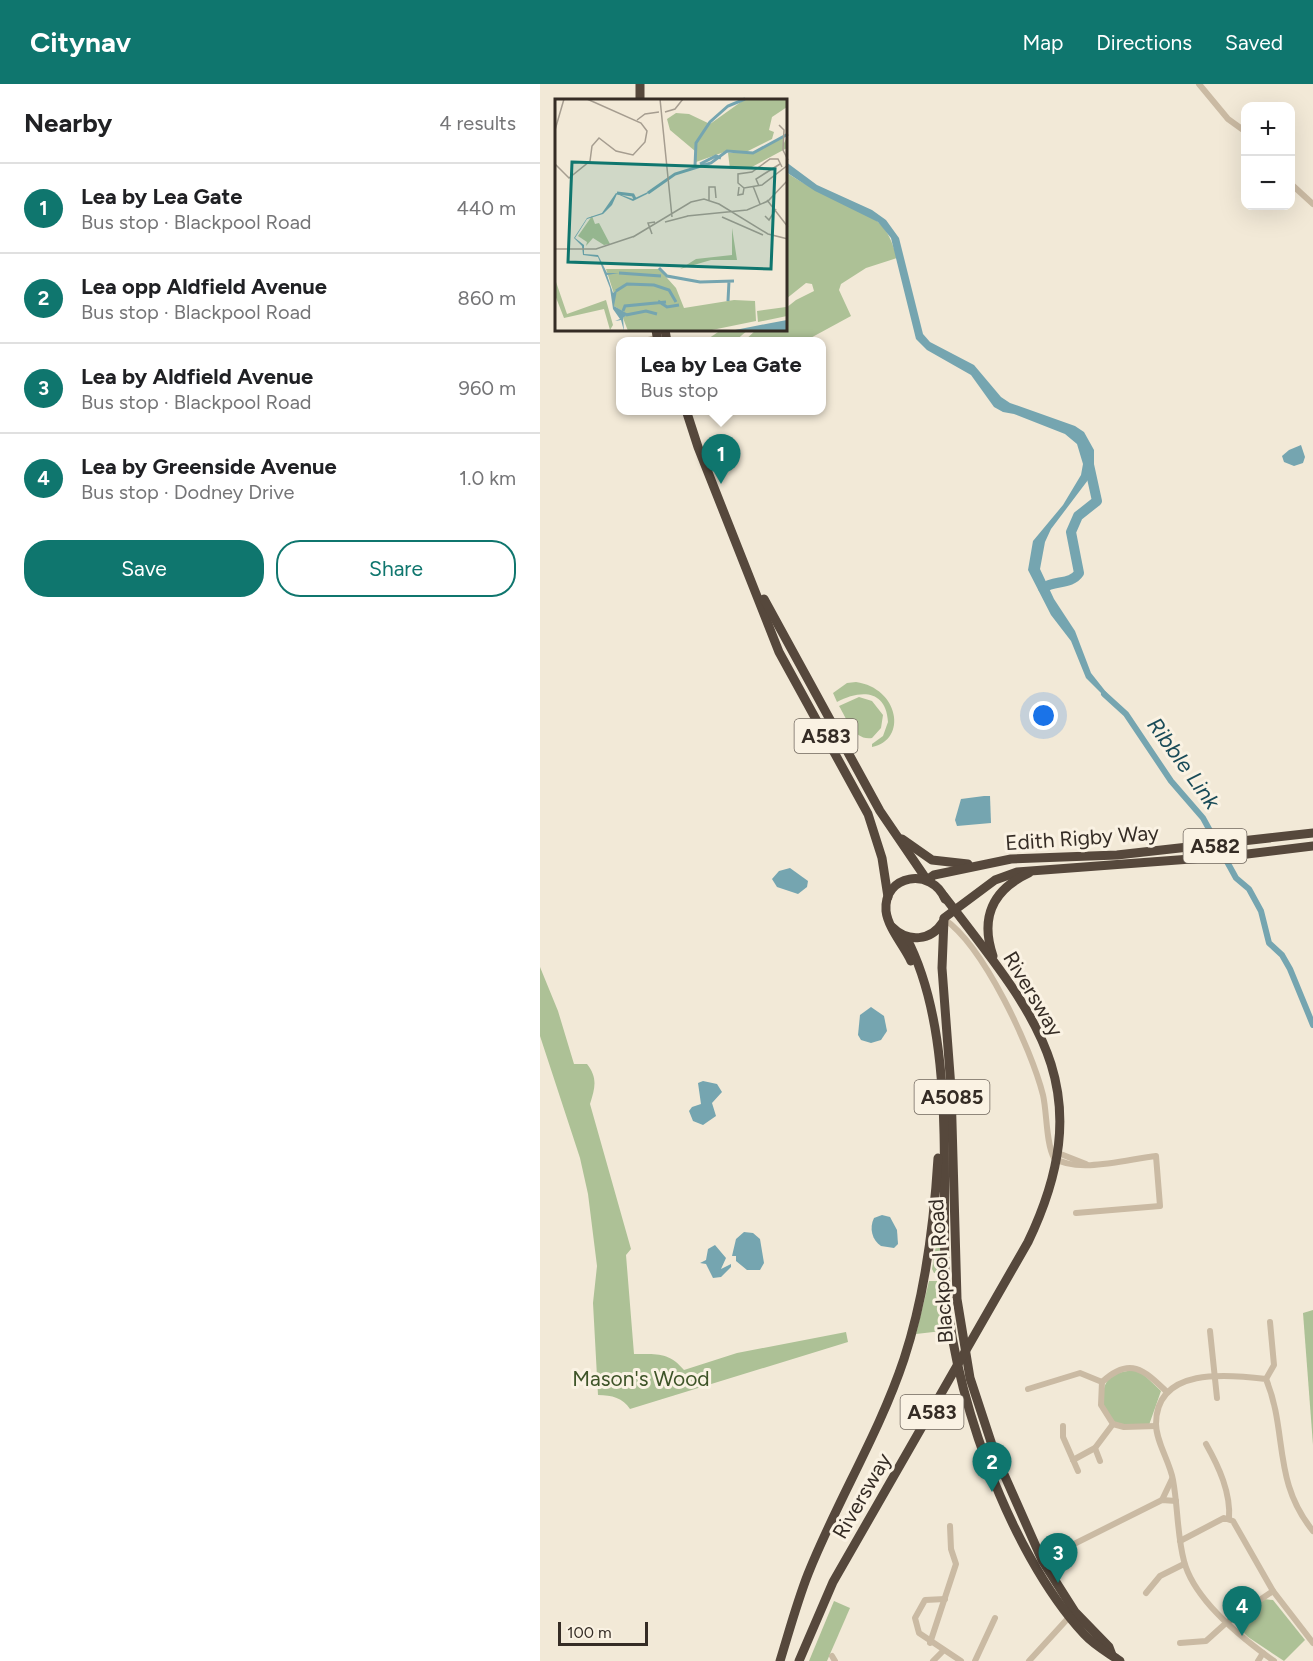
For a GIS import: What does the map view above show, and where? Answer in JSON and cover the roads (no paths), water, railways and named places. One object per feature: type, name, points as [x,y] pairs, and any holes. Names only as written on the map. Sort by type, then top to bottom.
[{"type":"highway","name":"A583","points":[[683,415],[698,447],[786,667],[868,814],[882,858],[888,897]]},
{"type":"highway","name":"A583","points":[[687,415],[698,447]]},
{"type":"highway","name":"A583","points":[[752,579],[893,832],[927,880]]},
{"type":"highway","points":[[893,832],[932,860],[954,864],[985,864]]},
{"type":"highway","name":"Edith Rigby Way","points":[[944,919],[1004,875],[1039,868],[1313,833]]},
{"type":"highway","name":"Edith Rigby Way","points":[[927,880],[934,875],[985,864],[1055,856],[1119,859],[1231,856],[1313,846]]},
{"type":"highway","points":[[999,970],[988,940],[989,910],[999,893],[1007,886],[1039,868]]},
{"type":"highway","points":[[915,878],[927,880],[937,886],[944,896],[946,908],[944,919],[938,929],[928,936],[906,937],[892,927],[886,912],[888,897],[894,887],[904,880],[915,878]]},
{"type":"highway","name":"Riversway","points":[[799,1661],[833,1582],[1028,1242],[1049,1189],[1057,1157],[1060,1113],[1050,1059],[1035,1024],[999,970],[944,896]]},
{"type":"highway","name":"Blackpool Road","points":[[944,919],[942,978],[951,1088],[959,1324],[970,1378],[995,1454],[1038,1562]]},
{"type":"highway","name":"A583","points":[[892,927],[915,968],[930,1005]]},
{"type":"highway","name":"Blackpool Road","points":[[906,937],[920,966],[930,1005],[938,1053],[943,1142],[945,1274],[952,1338],[964,1389],[1005,1502],[1038,1562],[1072,1614],[1109,1647],[1116,1658]]},
{"type":"highway","name":"Riversway","points":[[780,1661],[808,1574],[879,1422],[904,1359],[925,1267],[935,1206],[938,1155],[943,1142]]},
{"type":"street","points":[[1199,84],[1228,119],[1241,129]]},
{"type":"street","points":[[1295,188],[1313,204]]},
{"type":"street","name":"Riversway","points":[[944,919],[957,930],[991,978],[1027,1048],[1042,1091],[1052,1153],[1057,1157]]},
{"type":"street","points":[[943,937],[957,930]]},
{"type":"street","points":[[1057,1157],[1075,1166],[1156,1156],[1160,1206],[1076,1214]]},
{"type":"street","points":[[1266,1378],[1274,1365],[1270,1322]]},
{"type":"street","points":[[1210,1331],[1217,1398]]},
{"type":"street","points":[[1156,1426],[1124,1427],[1113,1424],[1104,1414],[1099,1399],[1102,1382],[1116,1371],[1131,1368],[1148,1373],[1167,1392]]},
{"type":"street","points":[[1028,1389],[1080,1373],[1102,1382]]},
{"type":"street","points":[[1266,1378],[1214,1375],[1193,1378],[1167,1392],[1159,1409],[1156,1426],[1173,1479],[1184,1564],[1204,1598],[1235,1634],[1274,1661]]},
{"type":"street","points":[[1266,1378],[1274,1399],[1280,1455],[1287,1488],[1313,1531]]},
{"type":"street","points":[[1074,1460],[1095,1448],[1113,1424]]},
{"type":"street","points":[[1064,1425],[1064,1437],[1078,1471]]},
{"type":"street","points":[[1206,1444],[1218,1466],[1230,1505],[1229,1519]]},
{"type":"street","points":[[1095,1448],[1100,1461]]},
{"type":"street","points":[[1162,1500],[1173,1479]]},
{"type":"street","points":[[1038,1562],[1162,1500],[1176,1501]]},
{"type":"street","points":[[1180,1541],[1224,1518],[1233,1521],[1273,1591],[1313,1643]]},
{"type":"street","points":[[930,1643],[956,1564],[951,1549],[950,1526]]},
{"type":"street","points":[[1146,1593],[1161,1576],[1184,1564]]},
{"type":"street","points":[[1180,1643],[1206,1641],[1226,1623],[1273,1591]]},
{"type":"street","points":[[945,1599],[925,1600],[915,1618],[919,1633],[930,1643],[961,1661]]},
{"type":"street","points":[[1029,1661],[1072,1614]]},
{"type":"street","points":[[975,1661],[995,1618]]},
{"type":"street","points":[[933,1661],[943,1651]]},
{"type":"street","points":[[1258,1661],[1263,1653]]},
{"type":"water","points":[[788,163],[817,185],[872,210],[886,220],[899,238],[923,334],[930,342],[974,365],[1001,397],[1010,403],[1075,426],[1084,432],[1094,450],[1094,464],[1088,480],[1051,529],[1045,542],[1040,569],[1054,599],[1075,631],[1091,673],[1110,697],[1108,700],[1086,678],[1071,641],[1051,615],[1028,570],[1033,541],[1063,505],[1081,475],[1083,464],[1077,444],[1065,434],[994,407],[971,375],[927,350],[916,339],[891,238],[878,222],[815,191],[788,173]]},
{"type":"water","points":[[1301,445],[1305,457],[1303,463],[1294,466],[1284,462],[1282,456]]},
{"type":"water","points":[[990,796],[991,823],[957,826],[955,820],[961,799]]},
{"type":"water","points":[[790,868],[808,881],[807,887],[798,894],[777,887],[772,879],[779,871]]},
{"type":"water","points":[[871,1007],[884,1016],[887,1031],[881,1040],[871,1043],[861,1040],[858,1035],[860,1015]]},
{"type":"water","points":[[703,1081],[717,1084],[722,1092],[712,1103],[716,1116],[703,1125],[693,1121],[689,1111],[692,1107],[701,1104],[698,1083]]},
{"type":"water","points":[[882,1215],[890,1217],[897,1230],[898,1244],[894,1248],[881,1246],[874,1237],[872,1222],[874,1218]]},
{"type":"water","points":[[744,1232],[753,1233],[760,1239],[764,1263],[760,1270],[747,1270],[736,1261],[736,1256],[732,1256],[736,1239]]},
{"type":"water","points":[[715,1245],[726,1258],[721,1269],[731,1264],[731,1267],[721,1277],[713,1278],[706,1264],[700,1263],[706,1260],[708,1249]]},
{"type":"waterway","points":[[1043,588],[1072,579],[1079,573],[1071,532],[1078,516],[1097,501],[1088,460]]},
{"type":"waterway","name":"Ribble Link","points":[[1104,694],[1126,714],[1171,781],[1203,818],[1236,878],[1249,889],[1261,911],[1269,943],[1282,955],[1290,969],[1313,1025]]},
{"type":"place","name":"Lea by Lea Gate","points":[[721,484]]},
{"type":"place","name":"Lea opp Aldfield Avenue","points":[[992,1492]]},
{"type":"place","name":"Lea by Aldfield Avenue","points":[[1058,1583]]},
{"type":"place","name":"Lea by Greenside Avenue","points":[[1242,1636]]},
{"type":"park label","name":"Mason's Wood","points":[[641,1379]]}]
